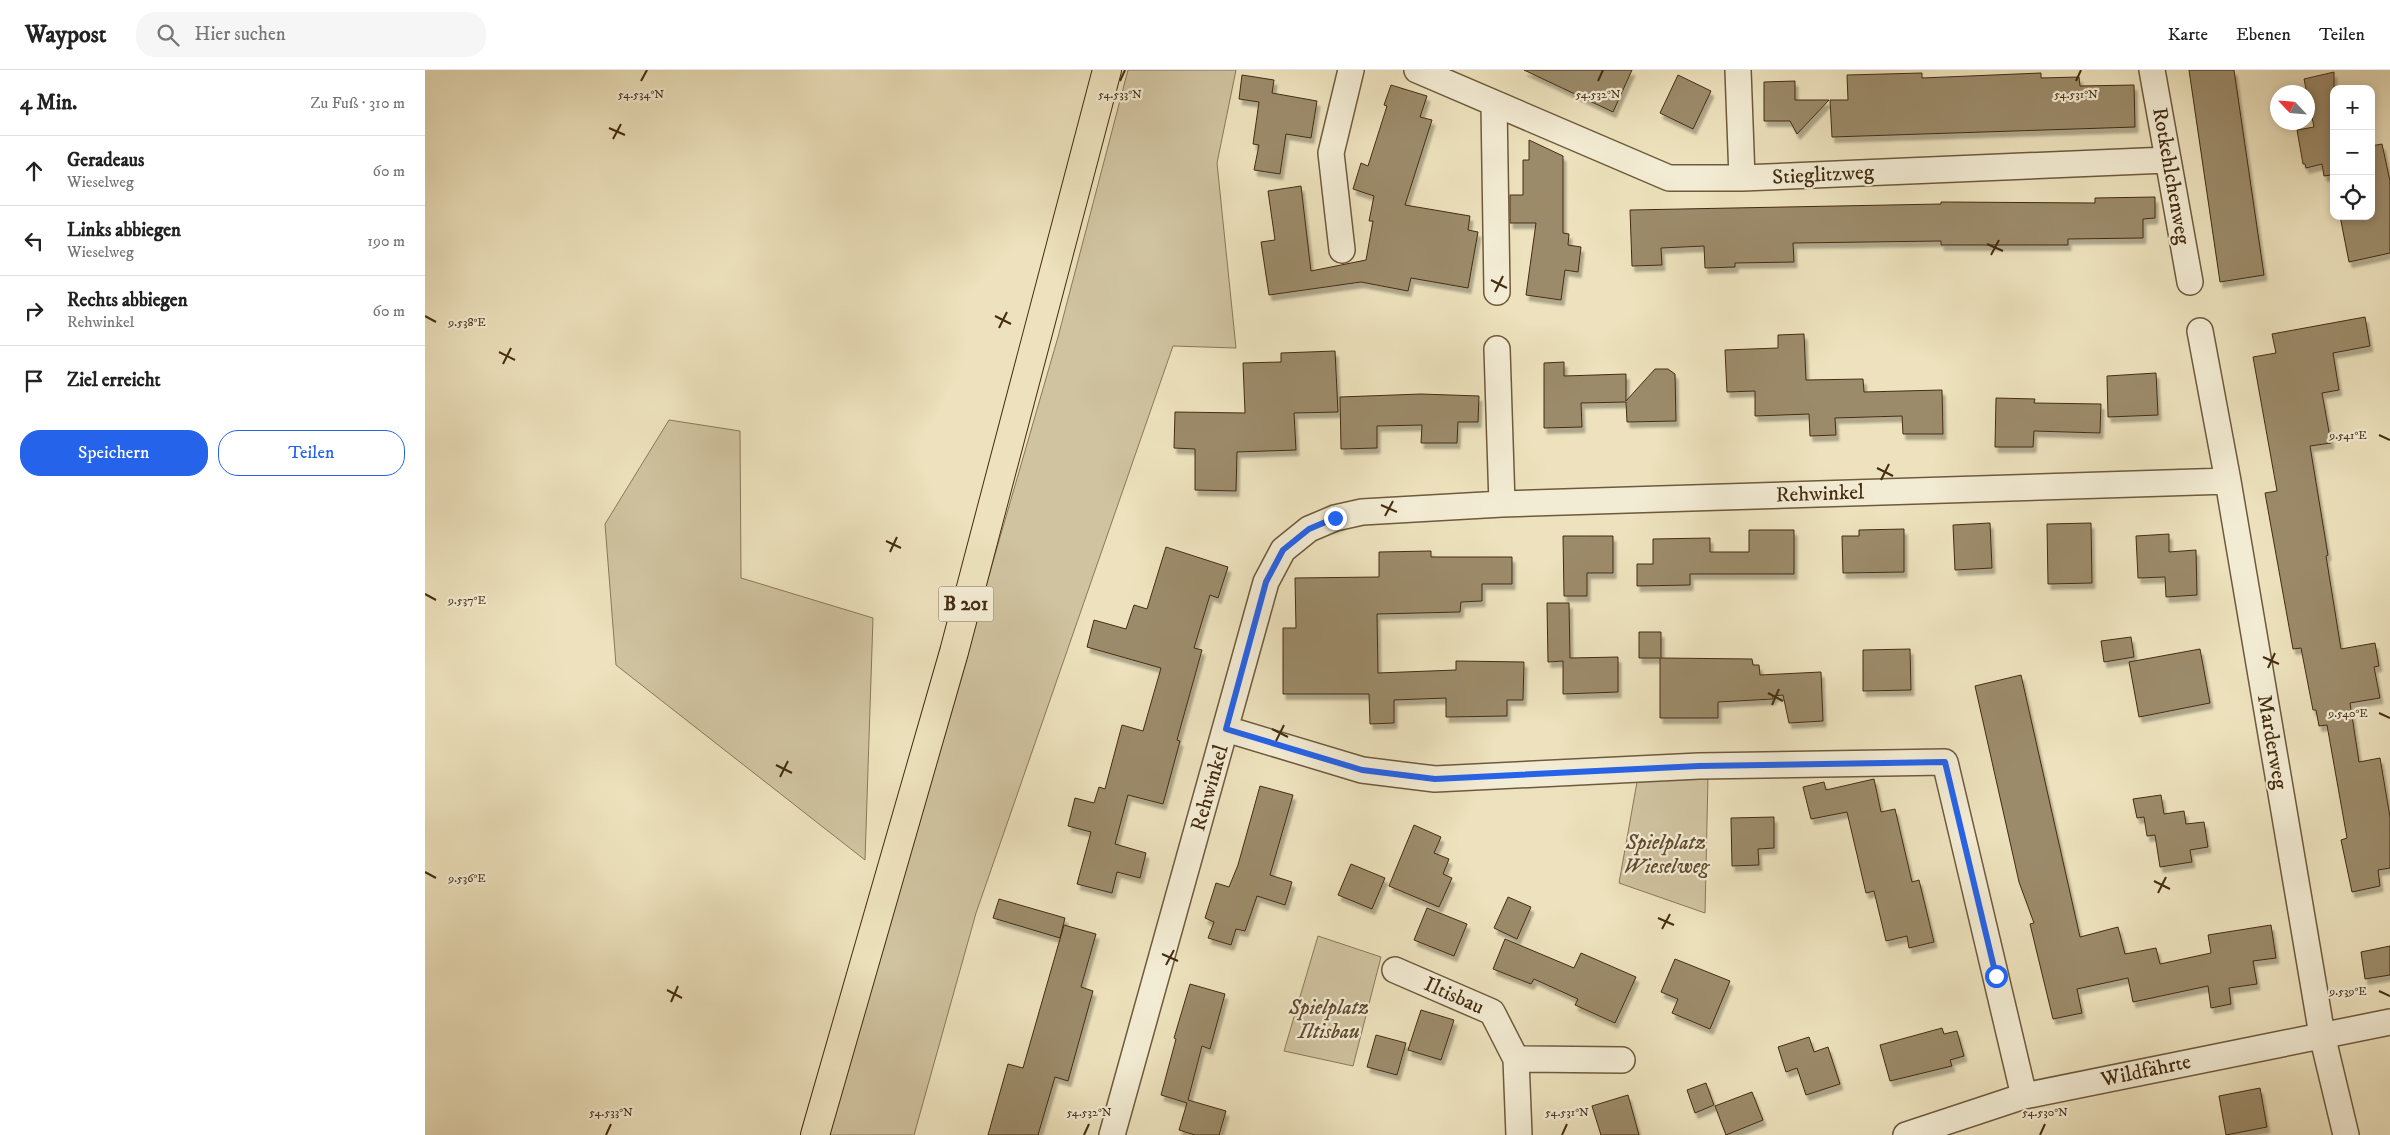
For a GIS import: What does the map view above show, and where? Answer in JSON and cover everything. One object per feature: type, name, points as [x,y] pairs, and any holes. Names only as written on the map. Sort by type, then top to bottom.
[{"type":"main road","name":"B 201","points":[[815,1135],[954,652],[1107,70]]},
{"type":"street","points":[[1342,250],[1331,153],[1351,70]]},
{"type":"street","name":"Stieglitzweg","points":[[1417,70],[1669,178],[1742,178],[2167,160]]},
{"type":"street","points":[[1738,70],[1742,178]]},
{"type":"street","name":"Rotkehlchenweg","points":[[2152,70],[2190,282]]},
{"type":"street","points":[[1494,104],[1497,292]]},
{"type":"street","name":"Marderweg","points":[[2200,331],[2229,481],[2322,1035],[2346,1135]]},
{"type":"street","points":[[1497,349],[1502,504]]},
{"type":"street","name":"Rehwinkel","points":[[1112,1135],[1266,582],[1283,550],[1309,529],[1335,518],[1362,512],[1502,504],[2229,481]]},
{"type":"street","points":[[1226,729],[1362,770],[1435,779],[1699,766],[1945,762],[2024,1096]]},
{"type":"street","name":"Iltisbau","points":[[1395,970],[1492,1012],[1516,1059],[1519,1135]]},
{"type":"street","name":"Wildfährte","points":[[1906,1135],[2024,1096],[2390,1022]]},
{"type":"street","points":[[1516,1059],[1622,1060]]},
{"type":"green space","points":[[1128,70],[1236,70],[1217,163],[1236,348],[1173,346],[976,913],[914,1135],[827,1135],[1058,337]]},
{"type":"green space","points":[[669,420],[740,431],[741,578],[873,618],[865,860],[616,665],[605,524]]},
{"type":"green space","name":"Spielplatz Wieselweg","points":[[1708,777],[1705,913],[1619,883],[1637,782]]},
{"type":"green space","name":"Spielplatz Iltisbau","points":[[1318,936],[1381,957],[1353,1066],[1284,1051]]},
{"type":"building","points":[[1524,70],[1632,70],[1613,112]]},
{"type":"building","points":[[2189,70],[2234,70],[2264,275],[2220,282]]},
{"type":"building","points":[[2334,72],[2334,85],[2330,85],[2330,175],[2324,176],[2322,164],[2306,168],[2305,164],[2303,164],[2297,130],[2315,130],[2315,85],[2305,85],[2304,79]]},
{"type":"building","points":[[1922,73],[1922,78],[2041,73],[2041,78],[2079,77],[2080,86],[2134,85],[2135,127],[1832,137],[1830,100],[1848,100],[1847,75]]},
{"type":"building","points":[[1242,75],[1274,80],[1272,93],[1317,101],[1311,138],[1286,134],[1280,174],[1254,170],[1259,145],[1253,144],[1259,102],[1239,99]]},
{"type":"building","points":[[1678,75],[1711,91],[1693,129],[1660,113]]},
{"type":"building","points":[[1795,81],[1795,100],[1829,100],[1797,134],[1790,121],[1764,121],[1764,82]]},
{"type":"building","points":[[1391,85],[1427,96],[1420,117],[1432,120],[1405,205],[1470,216],[1468,230],[1478,232],[1468,288],[1411,278],[1408,291],[1361,282],[1269,295],[1261,242],[1275,240],[1268,191],[1301,186],[1311,271],[1366,260],[1373,221],[1369,221],[1374,196],[1353,189],[1361,163],[1368,166],[1387,106],[1384,105]]},
{"type":"building","points":[[1529,140],[1563,156],[1563,233],[1569,234],[1568,245],[1581,247],[1578,272],[1565,270],[1561,300],[1526,295],[1536,223],[1510,223],[1510,195],[1523,195],[1523,160],[1529,160]]},
{"type":"building","points":[[2382,144],[2390,181],[2390,253],[2349,262],[2341,220],[2375,220],[2375,145]]},
{"type":"building","points":[[2155,197],[2155,218],[2143,219],[2143,238],[2068,239],[2068,245],[1941,245],[1941,241],[1793,243],[1794,262],[1735,263],[1735,267],[1705,268],[1704,246],[1661,248],[1662,265],[1632,266],[1630,210],[1941,204],[1941,202],[2095,203],[2095,198]]},
{"type":"building","points":[[2365,317],[2370,346],[2333,353],[2339,390],[2322,393],[2331,443],[2310,446],[2341,649],[2375,643],[2379,666],[2374,667],[2380,698],[2350,703],[2359,762],[2380,758],[2390,817],[2390,868],[2378,870],[2380,886],[2352,892],[2341,840],[2347,838],[2327,725],[2319,726],[2316,710],[2313,710],[2301,648],[2293,649],[2265,493],[2277,491],[2253,357],[2276,353],[2272,334]]},
{"type":"building","points":[[1804,334],[1806,380],[1863,379],[1864,392],[1942,390],[1943,434],[1903,434],[1902,416],[1835,418],[1836,435],[1810,436],[1809,414],[1755,416],[1755,391],[1727,392],[1725,350],[1778,348],[1778,335]]},
{"type":"building","points":[[1335,351],[1338,412],[1294,413],[1296,450],[1237,452],[1236,491],[1195,490],[1195,449],[1174,448],[1175,412],[1245,413],[1243,363],[1281,362],[1281,353]]},
{"type":"building","points":[[1564,362],[1564,376],[1626,374],[1626,401],[1655,369],[1668,369],[1675,374],[1676,421],[1627,422],[1626,402],[1581,403],[1582,427],[1544,428],[1544,363]]},
{"type":"building","points":[[2156,373],[2158,415],[2108,417],[2107,376]]},
{"type":"building","points":[[1421,394],[1479,396],[1478,422],[1458,422],[1457,443],[1421,443],[1422,425],[1377,426],[1377,448],[1341,449],[1340,397]]},
{"type":"building","points":[[1996,398],[2035,399],[2034,403],[2101,404],[2100,433],[2034,431],[2033,447],[1995,447]]},
{"type":"building","points":[[1990,523],[1992,568],[1955,570],[1953,525]]},
{"type":"building","points":[[2091,523],[2092,583],[2048,584],[2047,524]]},
{"type":"building","points":[[1904,529],[1904,572],[1843,573],[1842,536],[1859,536],[1859,530]]},
{"type":"building","points":[[1749,530],[1794,530],[1794,574],[1690,574],[1690,585],[1637,586],[1637,564],[1653,564],[1653,539],[1710,538],[1710,552],[1749,552]]},
{"type":"building","points":[[2169,534],[2169,552],[2196,550],[2197,595],[2166,597],[2165,577],[2138,578],[2136,536]]},
{"type":"building","points":[[1563,536],[1613,536],[1613,573],[1587,573],[1587,596],[1564,596]]},
{"type":"building","points":[[1166,547],[1228,567],[1218,598],[1210,595],[1194,648],[1202,650],[1177,740],[1180,741],[1163,804],[1128,795],[1115,844],[1146,853],[1140,878],[1117,872],[1112,893],[1077,884],[1091,832],[1068,826],[1075,798],[1094,803],[1099,787],[1105,789],[1122,725],[1143,731],[1161,668],[1087,647],[1094,620],[1126,629],[1134,605],[1147,609]]},
{"type":"building","points":[[1431,551],[1431,557],[1512,557],[1512,584],[1482,584],[1482,601],[1461,602],[1460,612],[1377,614],[1378,673],[1456,670],[1456,661],[1524,662],[1523,700],[1507,700],[1507,716],[1446,717],[1446,698],[1394,700],[1394,723],[1370,724],[1369,694],[1283,694],[1283,628],[1296,628],[1295,578],[1379,577],[1379,552]]},
{"type":"building","points":[[1547,603],[1569,603],[1570,658],[1618,657],[1618,692],[1563,694],[1563,661],[1548,662]]},
{"type":"building","points":[[1639,632],[1661,632],[1661,658],[1752,659],[1753,665],[1759,665],[1760,675],[1821,672],[1823,721],[1789,723],[1783,695],[1773,696],[1773,699],[1718,702],[1718,718],[1660,718],[1660,658],[1639,658]]},
{"type":"building","points":[[2131,637],[2134,657],[2104,662],[2101,641]]},
{"type":"building","points":[[1910,649],[1911,690],[1863,691],[1863,650]]},
{"type":"building","points":[[2200,649],[2210,703],[2139,717],[2129,662]]},
{"type":"building","points":[[2021,675],[2080,937],[2118,927],[2125,954],[2156,948],[2160,964],[2211,953],[2208,935],[2271,925],[2276,958],[2253,961],[2257,984],[2229,988],[2231,1004],[2211,1008],[2208,986],[2133,1002],[2128,978],[2077,989],[2082,1013],[2053,1019],[2030,924],[2034,923],[2019,882],[1975,686]]},
{"type":"building","points":[[1874,779],[1881,812],[1895,809],[1912,882],[1919,880],[1934,942],[1909,948],[1907,936],[1886,941],[1874,891],[1866,893],[1847,812],[1811,819],[1803,787],[1824,782],[1826,790]]},
{"type":"building","points":[[1260,786],[1293,795],[1270,875],[1292,882],[1285,905],[1257,896],[1245,931],[1236,929],[1231,945],[1208,938],[1214,922],[1205,918],[1216,883],[1229,887],[1238,865]]},
{"type":"building","points":[[2161,795],[2164,814],[2184,811],[2186,824],[2204,822],[2208,847],[2190,850],[2192,862],[2160,867],[2155,835],[2147,836],[2144,817],[2137,818],[2133,799]]},
{"type":"building","points":[[1774,817],[1774,848],[1758,849],[1759,865],[1732,866],[1731,818]]},
{"type":"building","points":[[1414,825],[1441,837],[1434,853],[1449,859],[1443,874],[1452,878],[1439,907],[1389,886]]},
{"type":"building","points":[[1351,864],[1385,878],[1372,909],[1338,895]]},
{"type":"building","points":[[1508,897],[1531,907],[1517,939],[1494,928]]},
{"type":"building","points":[[999,899],[1065,918],[1060,938],[993,918]]},
{"type":"building","points":[[1427,908],[1467,924],[1454,956],[1414,940]]},
{"type":"building","points":[[1064,925],[1096,934],[1081,987],[1093,991],[1068,1081],[1055,1077],[1038,1135],[988,1135],[1008,1064],[1023,1068]]},
{"type":"building","points":[[1505,939],[1574,968],[1581,953],[1636,977],[1615,1023],[1575,1005],[1578,999],[1534,979],[1531,984],[1493,969]]},
{"type":"building","points":[[2390,946],[2390,975],[2365,979],[2361,952]]},
{"type":"building","points":[[1675,959],[1730,981],[1710,1029],[1672,1013],[1678,999],[1661,992]]},
{"type":"building","points":[[1190,984],[1225,994],[1210,1049],[1202,1046],[1188,1100],[1226,1111],[1219,1135],[1195,1135],[1179,1130],[1187,1103],[1161,1095],[1176,1039],[1174,1038]]},
{"type":"building","points":[[1421,1010],[1454,1020],[1441,1060],[1408,1050]]},
{"type":"building","points":[[1942,1028],[1944,1034],[1957,1031],[1964,1056],[1950,1060],[1952,1066],[1890,1081],[1880,1045]]},
{"type":"building","points":[[1376,1035],[1406,1043],[1397,1075],[1367,1067]]},
{"type":"building","points":[[1809,1037],[1814,1052],[1828,1047],[1840,1084],[1806,1095],[1797,1068],[1786,1072],[1778,1047]]},
{"type":"building","points":[[1706,1083],[1714,1105],[1695,1113],[1687,1090]]},
{"type":"building","points":[[2260,1088],[2267,1127],[2226,1135],[2219,1096]]},
{"type":"building","points":[[1752,1092],[1763,1120],[1726,1135],[1715,1106]]},
{"type":"building","points":[[1628,1095],[1639,1135],[1601,1135],[1592,1106]]},
{"type":"route","points":[[1335,518],[1309,529],[1283,550],[1266,582],[1226,729],[1362,770],[1435,779],[1699,766],[1945,762],[1996,976]]}]
